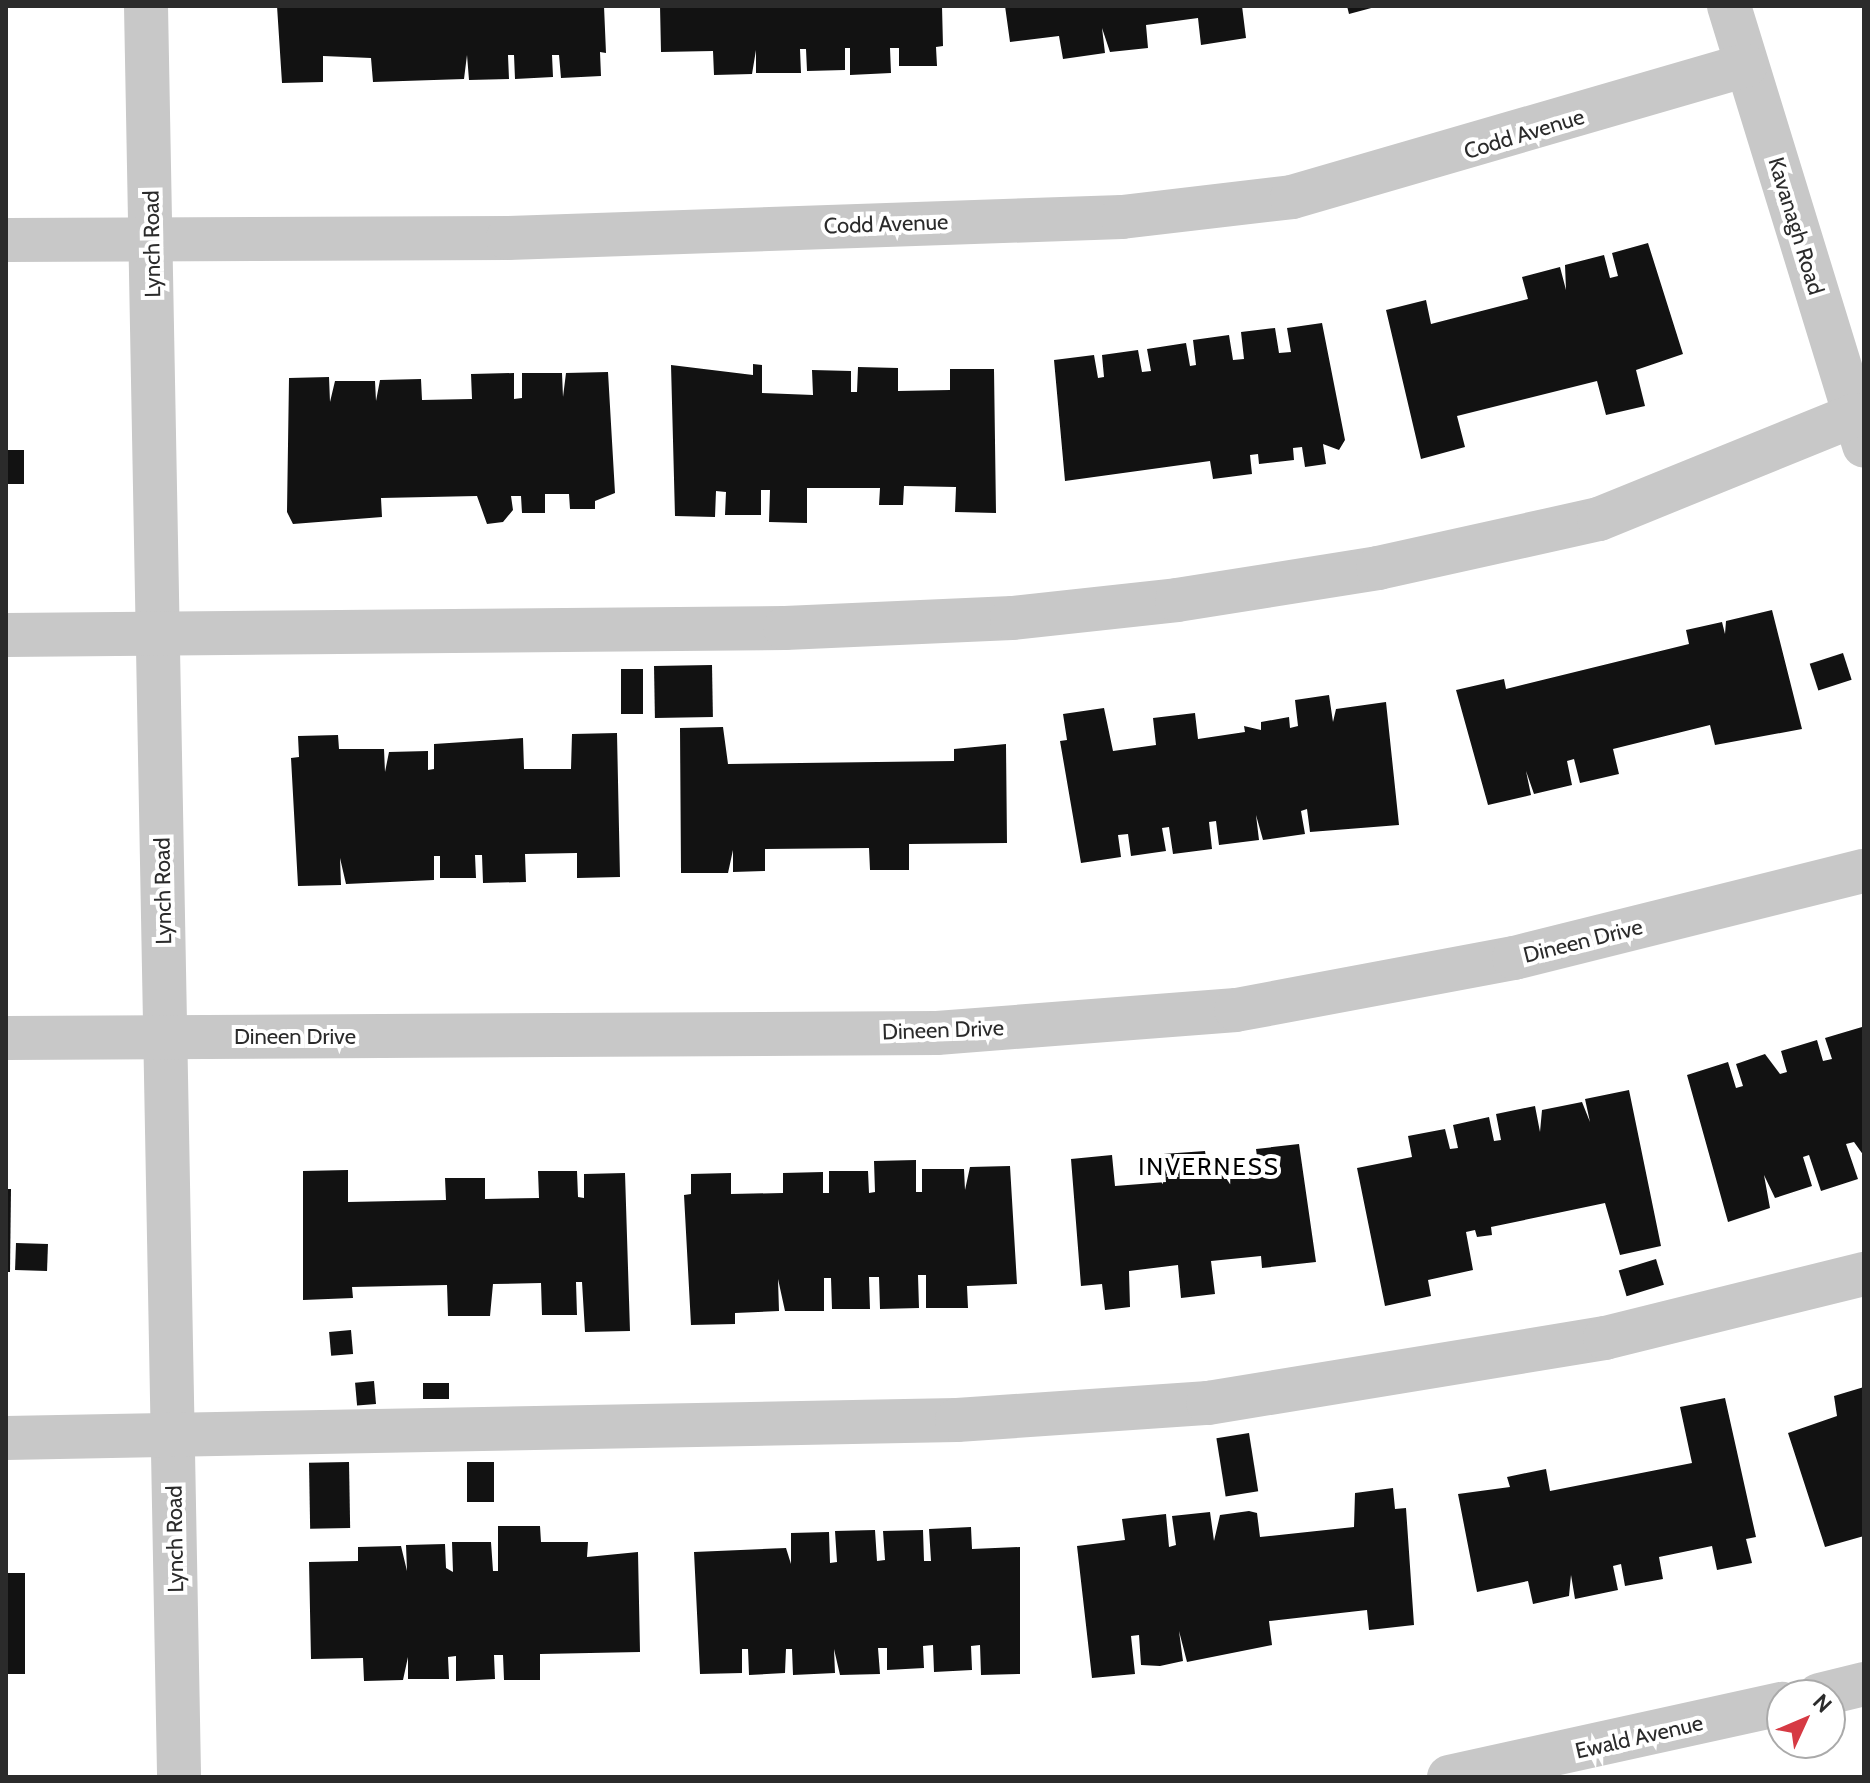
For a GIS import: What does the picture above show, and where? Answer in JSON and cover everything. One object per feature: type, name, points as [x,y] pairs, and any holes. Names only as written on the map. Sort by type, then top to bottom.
[{"type":"street","name":"Lynch Road","points":[[146,6],[179,1777]]},
{"type":"street","name":"Kavanagh Road","points":[[1729,6],[1860,431]]},
{"type":"street","name":"Codd Avenue","points":[[6,240],[151,242],[1122,217],[1292,197],[1745,65]]},
{"type":"street","points":[[6,635],[159,638],[785,628],[1012,618],[1177,600],[1378,568],[1599,519],[1860,431]]},
{"type":"street","name":"Dineen Drive","points":[[6,1038],[937,1033],[1236,1010],[1514,958],[1864,871]]},
{"type":"street","points":[[6,1438],[173,1440],[957,1420],[1208,1403],[1605,1338],[1864,1274]]},
{"type":"street","name":"Ewald Avenue","points":[[1449,1777],[1766,1708]]},
{"type":"building","points":[[277,6],[604,6],[606,53],[600,52],[601,76],[561,78],[559,55],[552,55],[553,77],[515,79],[514,55],[508,55],[509,79],[469,80],[467,55],[464,79],[373,82],[371,58],[323,56],[323,82],[282,83]]},
{"type":"building","points":[[660,6],[942,6],[943,46],[936,47],[937,66],[899,66],[899,48],[890,48],[891,73],[850,75],[850,48],[845,48],[845,70],[807,71],[806,49],[800,49],[801,73],[756,73],[756,50],[752,74],[714,75],[713,51],[661,52]]},
{"type":"building","points":[[1005,6],[1242,6],[1246,38],[1201,45],[1198,18],[1146,25],[1148,48],[1110,52],[1102,28],[1105,53],[1063,59],[1059,36],[1010,42]]},
{"type":"building","points":[[1347,6],[1375,6],[1375,7],[1349,14]]},
{"type":"building","points":[[1648,243],[1683,354],[1636,370],[1645,406],[1606,415],[1597,381],[1457,416],[1465,447],[1421,459],[1386,310],[1426,300],[1431,324],[1528,299],[1522,277],[1560,267],[1566,290],[1565,265],[1604,255],[1610,278],[1618,276],[1612,253]]},
{"type":"building","points":[[1322,323],[1345,440],[1339,450],[1323,444],[1326,464],[1305,467],[1302,447],[1293,448],[1294,460],[1259,464],[1258,454],[1250,455],[1252,474],[1213,479],[1210,461],[1065,481],[1054,360],[1094,355],[1098,378],[1104,377],[1102,355],[1138,350],[1142,372],[1151,371],[1147,349],[1186,343],[1190,366],[1196,365],[1193,340],[1229,335],[1233,360],[1244,359],[1241,332],[1275,328],[1279,353],[1291,352],[1287,328]]},
{"type":"building","points":[[753,364],[762,365],[762,393],[813,395],[812,370],[851,371],[851,392],[857,392],[858,367],[898,368],[898,391],[950,390],[950,369],[994,369],[996,513],[955,512],[956,487],[904,486],[903,505],[879,505],[880,488],[807,488],[807,523],[769,522],[770,490],[761,490],[761,515],[725,515],[726,492],[716,491],[715,517],[675,516],[671,365],[753,375]]},
{"type":"building","points":[[608,372],[615,493],[595,501],[595,509],[570,509],[569,494],[545,494],[545,513],[522,513],[521,496],[511,496],[513,510],[503,522],[487,524],[477,496],[381,498],[382,517],[293,524],[287,512],[289,378],[329,377],[330,402],[335,381],[375,381],[376,401],[380,380],[421,379],[422,400],[472,399],[471,374],[514,373],[514,399],[522,398],[522,373],[562,373],[563,397],[566,373]]},
{"type":"building","points":[[6,450],[24,450],[24,484],[6,484]]},
{"type":"building","points":[[1772,610],[1802,729],[1715,745],[1710,725],[1613,749],[1619,774],[1580,783],[1574,759],[1567,761],[1572,785],[1534,794],[1526,771],[1531,795],[1488,805],[1456,690],[1504,679],[1506,689],[1689,644],[1686,630],[1722,622],[1725,634],[1726,621]]},
{"type":"building","points":[[1843,653],[1852,680],[1818,690],[1810,664]]},
{"type":"building","points":[[712,665],[713,717],[655,718],[654,666]]},
{"type":"building","points":[[621,669],[643,669],[643,714],[621,714]]},
{"type":"building","points":[[1329,695],[1333,722],[1336,709],[1386,702],[1399,825],[1310,832],[1307,809],[1301,811],[1305,834],[1263,840],[1256,815],[1259,840],[1219,845],[1216,821],[1209,822],[1212,849],[1173,854],[1169,827],[1162,828],[1166,851],[1131,856],[1128,834],[1118,835],[1121,857],[1081,863],[1060,741],[1067,740],[1063,714],[1104,708],[1113,751],[1156,745],[1153,718],[1195,713],[1198,739],[1245,732],[1244,726],[1261,730],[1261,722],[1289,717],[1290,728],[1298,726],[1295,700]]},
{"type":"building","points":[[723,727],[728,764],[954,761],[954,749],[1006,744],[1007,843],[909,844],[909,870],[870,870],[869,848],[765,849],[765,871],[733,872],[733,850],[728,873],[681,873],[680,728]]},
{"type":"building","points":[[617,733],[620,877],[577,878],[577,853],[525,854],[526,882],[483,883],[482,855],[475,855],[476,878],[440,878],[440,856],[434,856],[434,880],[346,884],[340,858],[341,885],[298,886],[291,758],[299,757],[298,736],[338,735],[339,749],[384,749],[385,772],[389,752],[428,751],[428,770],[434,769],[434,744],[523,738],[524,769],[571,769],[572,734]]},
{"type":"building","points":[[1862,1027],[1864,1156],[1854,1142],[1846,1144],[1858,1179],[1821,1191],[1809,1155],[1803,1157],[1812,1186],[1775,1198],[1764,1175],[1770,1208],[1728,1222],[1687,1075],[1728,1062],[1736,1088],[1743,1086],[1736,1064],[1765,1054],[1780,1074],[1787,1072],[1781,1051],[1817,1040],[1823,1061],[1832,1059],[1825,1038]]},
{"type":"building","points":[[1629,1090],[1661,1246],[1620,1255],[1605,1203],[1491,1227],[1492,1235],[1477,1237],[1475,1230],[1466,1232],[1473,1270],[1428,1280],[1431,1296],[1385,1306],[1357,1168],[1412,1157],[1408,1136],[1445,1129],[1450,1149],[1458,1148],[1453,1125],[1489,1117],[1494,1141],[1501,1140],[1496,1114],[1535,1106],[1540,1132],[1542,1110],[1582,1102],[1590,1122],[1585,1099]]},
{"type":"building","points":[[1299,1144],[1316,1262],[1262,1268],[1261,1256],[1211,1261],[1215,1294],[1181,1298],[1178,1265],[1129,1271],[1130,1307],[1105,1310],[1102,1284],[1081,1286],[1071,1159],[1112,1155],[1115,1186],[1166,1182],[1163,1154],[1205,1151],[1209,1177],[1218,1169],[1237,1173],[1237,1167],[1259,1171],[1256,1149]]},
{"type":"building","points":[[916,1160],[916,1192],[922,1192],[922,1169],[964,1169],[965,1190],[970,1167],[1010,1166],[1017,1284],[967,1286],[968,1308],[926,1308],[926,1275],[918,1275],[919,1308],[880,1309],[879,1277],[869,1277],[870,1309],[832,1309],[831,1278],[824,1278],[824,1311],[785,1311],[778,1279],[779,1311],[735,1313],[735,1324],[691,1325],[684,1195],[691,1194],[691,1174],[731,1173],[731,1194],[783,1193],[783,1173],[823,1172],[823,1193],[829,1193],[829,1171],[868,1171],[869,1193],[875,1192],[874,1161]]},
{"type":"building","points":[[348,1170],[348,1202],[446,1200],[445,1178],[485,1178],[485,1199],[539,1198],[538,1171],[577,1171],[578,1197],[584,1198],[584,1174],[625,1173],[630,1331],[585,1332],[582,1282],[576,1282],[577,1315],[542,1315],[541,1283],[493,1284],[490,1316],[448,1316],[447,1285],[352,1287],[353,1298],[303,1300],[303,1171]]},
{"type":"building","points":[[6,1189],[11,1189],[10,1272],[6,1272]]},
{"type":"building","points":[[16,1243],[48,1244],[47,1271],[15,1270]]},
{"type":"building","points":[[1656,1259],[1664,1285],[1627,1296],[1619,1270]]},
{"type":"building","points":[[351,1330],[353,1354],[331,1356],[329,1332]]},
{"type":"building","points":[[374,1381],[376,1404],[357,1406],[355,1383]]},
{"type":"building","points":[[423,1383],[449,1383],[449,1399],[423,1399]]},
{"type":"building","points":[[1864,1387],[1864,1536],[1825,1547],[1788,1433],[1837,1416],[1834,1396]]},
{"type":"building","points":[[1725,1398],[1756,1537],[1746,1539],[1752,1563],[1717,1570],[1712,1546],[1659,1557],[1663,1579],[1625,1586],[1621,1564],[1613,1566],[1618,1590],[1575,1599],[1571,1575],[1569,1596],[1533,1604],[1528,1581],[1477,1592],[1458,1494],[1510,1487],[1507,1477],[1546,1469],[1550,1491],[1692,1463],[1680,1407]]},
{"type":"building","points":[[1249,1433],[1258,1491],[1226,1496],[1216,1438]]},
{"type":"building","points":[[349,1462],[350,1528],[310,1529],[309,1463]]},
{"type":"building","points":[[467,1462],[494,1462],[494,1502],[467,1502]]},
{"type":"building","points":[[1393,1488],[1395,1509],[1406,1508],[1414,1625],[1369,1630],[1367,1610],[1269,1621],[1272,1645],[1187,1662],[1179,1631],[1183,1661],[1160,1666],[1141,1665],[1139,1635],[1131,1636],[1135,1674],[1092,1678],[1077,1546],[1125,1540],[1122,1519],[1166,1514],[1169,1547],[1176,1545],[1172,1516],[1210,1512],[1214,1541],[1220,1515],[1249,1511],[1257,1513],[1260,1537],[1354,1527],[1355,1493]]},
{"type":"building","points":[[498,1526],[540,1526],[541,1542],[588,1542],[587,1557],[638,1552],[640,1652],[540,1654],[540,1680],[504,1680],[503,1655],[494,1655],[495,1679],[456,1681],[456,1656],[448,1657],[449,1679],[408,1679],[408,1657],[403,1680],[364,1681],[363,1658],[311,1659],[309,1562],[358,1561],[358,1547],[401,1546],[407,1571],[406,1545],[445,1544],[446,1568],[453,1572],[452,1542],[491,1542],[493,1571],[498,1571]]},
{"type":"building","points":[[971,1527],[972,1549],[1020,1547],[1020,1674],[981,1675],[980,1645],[971,1646],[972,1670],[934,1672],[933,1645],[923,1646],[924,1668],[887,1670],[887,1648],[878,1648],[880,1674],[840,1675],[834,1649],[835,1673],[793,1675],[792,1649],[786,1649],[785,1673],[749,1675],[748,1649],[742,1649],[742,1673],[700,1674],[694,1552],[786,1548],[791,1564],[791,1533],[829,1532],[830,1563],[837,1562],[835,1531],[875,1530],[877,1561],[885,1560],[883,1531],[923,1530],[924,1561],[931,1561],[929,1529]]},
{"type":"building","points":[[6,1573],[25,1573],[25,1674],[6,1674]]},
{"type":"district","name":"INVERNESS","points":[[1209,1167]]}]
